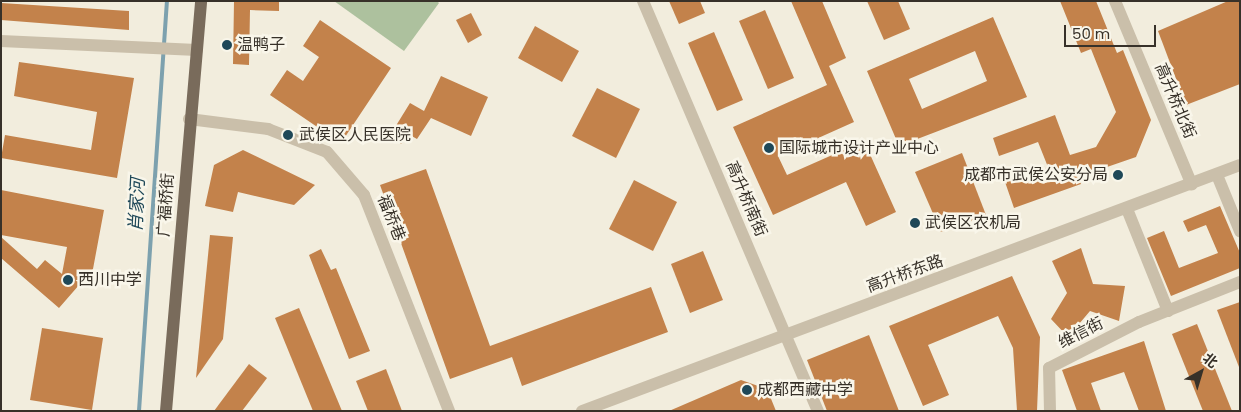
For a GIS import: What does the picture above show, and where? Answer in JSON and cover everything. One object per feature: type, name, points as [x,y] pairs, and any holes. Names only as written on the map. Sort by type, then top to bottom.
[{"type":"main road","name":"广福桥街","points":[[166,411],[189,119],[201,1]]},
{"type":"street","name":"高升桥南街","points":[[643,1],[818,411]]},
{"type":"street","name":"高升桥北街","points":[[1115,1],[1192,185]]},
{"type":"street","points":[[1,41],[197,50]]},
{"type":"street","name":"福桥巷","points":[[189,119],[268,129],[327,152],[364,194],[449,411]]},
{"type":"street","name":"高升桥东路","points":[[582,411],[1240,166]]},
{"type":"street","points":[[1218,175],[1240,231]]},
{"type":"street","points":[[1127,209],[1168,311]]},
{"type":"street","name":"维信街","points":[[1050,411],[1049,368],[1168,311],[1240,282]]},
{"type":"green space","points":[[334,1],[437,1],[439,3],[404,51]]},
{"type":"building","points":[[234,1],[279,1],[279,11],[250,10],[249,65],[233,64]]},
{"type":"building","points":[[669,1],[700,1],[705,13],[679,24]]},
{"type":"building","name":"国际城市设计产业中心","points":[[791,1],[822,1],[846,58],[829,66],[854,122],[778,156],[787,175],[864,141],[896,212],[866,226],[846,182],[773,215],[733,127],[827,85]]},
{"type":"building","points":[[867,1],[898,1],[910,29],[884,40]]},
{"type":"building","points":[[1060,1],[1096,1],[1117,53],[1123,50],[1151,120],[1136,157],[1078,177],[1081,184],[1014,208],[1005,182],[1048,167],[1038,142],[999,156],[993,138],[1055,115],[1070,155],[1096,147],[1116,112],[1091,49],[1081,53]]},
{"type":"building","points":[[1228,1],[1240,1],[1240,84],[1186,105],[1158,31]]},
{"type":"building","points":[[1,3],[129,11],[129,30],[1,20]]},
{"type":"building","points":[[765,10],[794,78],[768,89],[739,21]]},
{"type":"building","points":[[471,13],[482,35],[468,43],[456,20]]},
{"type":"building","points":[[993,17],[1027,97],[899,146],[867,71]],"holes":[[[975,51],[987,81],[922,109],[909,79]]]},
{"type":"building","points":[[320,20],[391,68],[341,143],[270,95],[287,70],[303,81],[319,57],[303,46]]},
{"type":"building","points":[[535,26],[579,51],[562,82],[518,58]]},
{"type":"building","points":[[714,32],[743,100],[717,111],[688,43]]},
{"type":"building","points":[[19,62],[134,78],[117,178],[1,158],[5,135],[91,150],[97,112],[14,96]]},
{"type":"building","points":[[441,76],[488,97],[471,136],[431,118],[417,139],[408,134],[401,144],[389,137],[410,103],[424,111]]},
{"type":"building","points":[[597,88],[640,109],[616,158],[572,136]]},
{"type":"building","points":[[243,150],[315,185],[294,205],[238,192],[233,212],[205,206],[214,165]]},
{"type":"building","points":[[962,153],[986,215],[941,232],[915,172]]},
{"type":"building","points":[[426,169],[490,346],[651,287],[668,332],[522,386],[512,357],[450,379],[380,185]]},
{"type":"building","points":[[634,180],[677,202],[653,251],[609,229]]},
{"type":"building","points":[[1,190],[104,210],[93,269],[59,308],[1,258],[1,237],[37,269],[45,260],[62,274],[67,247],[1,235]]},
{"type":"building","points":[[1220,206],[1240,253],[1240,268],[1171,296],[1147,238],[1164,231],[1179,268],[1218,253],[1206,225],[1188,232],[1183,221]]},
{"type":"building","points":[[210,235],[233,237],[223,339],[196,378]]},
{"type":"building","points":[[1081,248],[1093,284],[1125,286],[1119,321],[1090,311],[1068,337],[1051,319],[1067,293],[1052,261]]},
{"type":"building","points":[[321,249],[331,270],[336,268],[370,351],[349,359],[309,255]]},
{"type":"building","points":[[703,251],[723,300],[690,313],[671,264]]},
{"type":"building","points":[[1012,276],[1040,337],[1037,411],[1017,411],[1013,348],[998,316],[928,345],[949,395],[923,406],[889,326]]},
{"type":"building","points":[[1240,302],[1240,367],[1239,367],[1217,310]]},
{"type":"building","points":[[299,308],[342,411],[313,411],[275,318]]},
{"type":"building","points":[[1197,324],[1232,411],[1203,411],[1172,334]]},
{"type":"building","points":[[42,328],[103,338],[92,410],[30,400]]},
{"type":"building","points":[[869,335],[899,411],[827,411],[807,360]]},
{"type":"building","points":[[1144,341],[1166,411],[1139,411],[1124,372],[1091,383],[1101,411],[1077,411],[1062,370]]},
{"type":"building","points":[[249,364],[267,378],[242,411],[214,411]]},
{"type":"building","points":[[386,369],[402,411],[368,411],[356,381]]},
{"type":"building","name":"成都西藏中学","points":[[741,380],[767,389],[776,411],[669,411]]},
{"type":"waterway","name":"肖家河","points":[[139,411],[167,1]]},
{"type":"place","name":"温鸭子","points":[[227,45]]},
{"type":"place","name":"武侯区人民医院","points":[[288,135]]},
{"type":"place","name":"国际城市设计产业中心","points":[[769,148]]},
{"type":"place","name":"成都市武侯公安分局","points":[[1118,175]]},
{"type":"place","name":"武侯区农机局","points":[[915,223]]},
{"type":"place","name":"西川中学","points":[[68,280]]},
{"type":"place","name":"成都西藏中学","points":[[747,390]]}]
